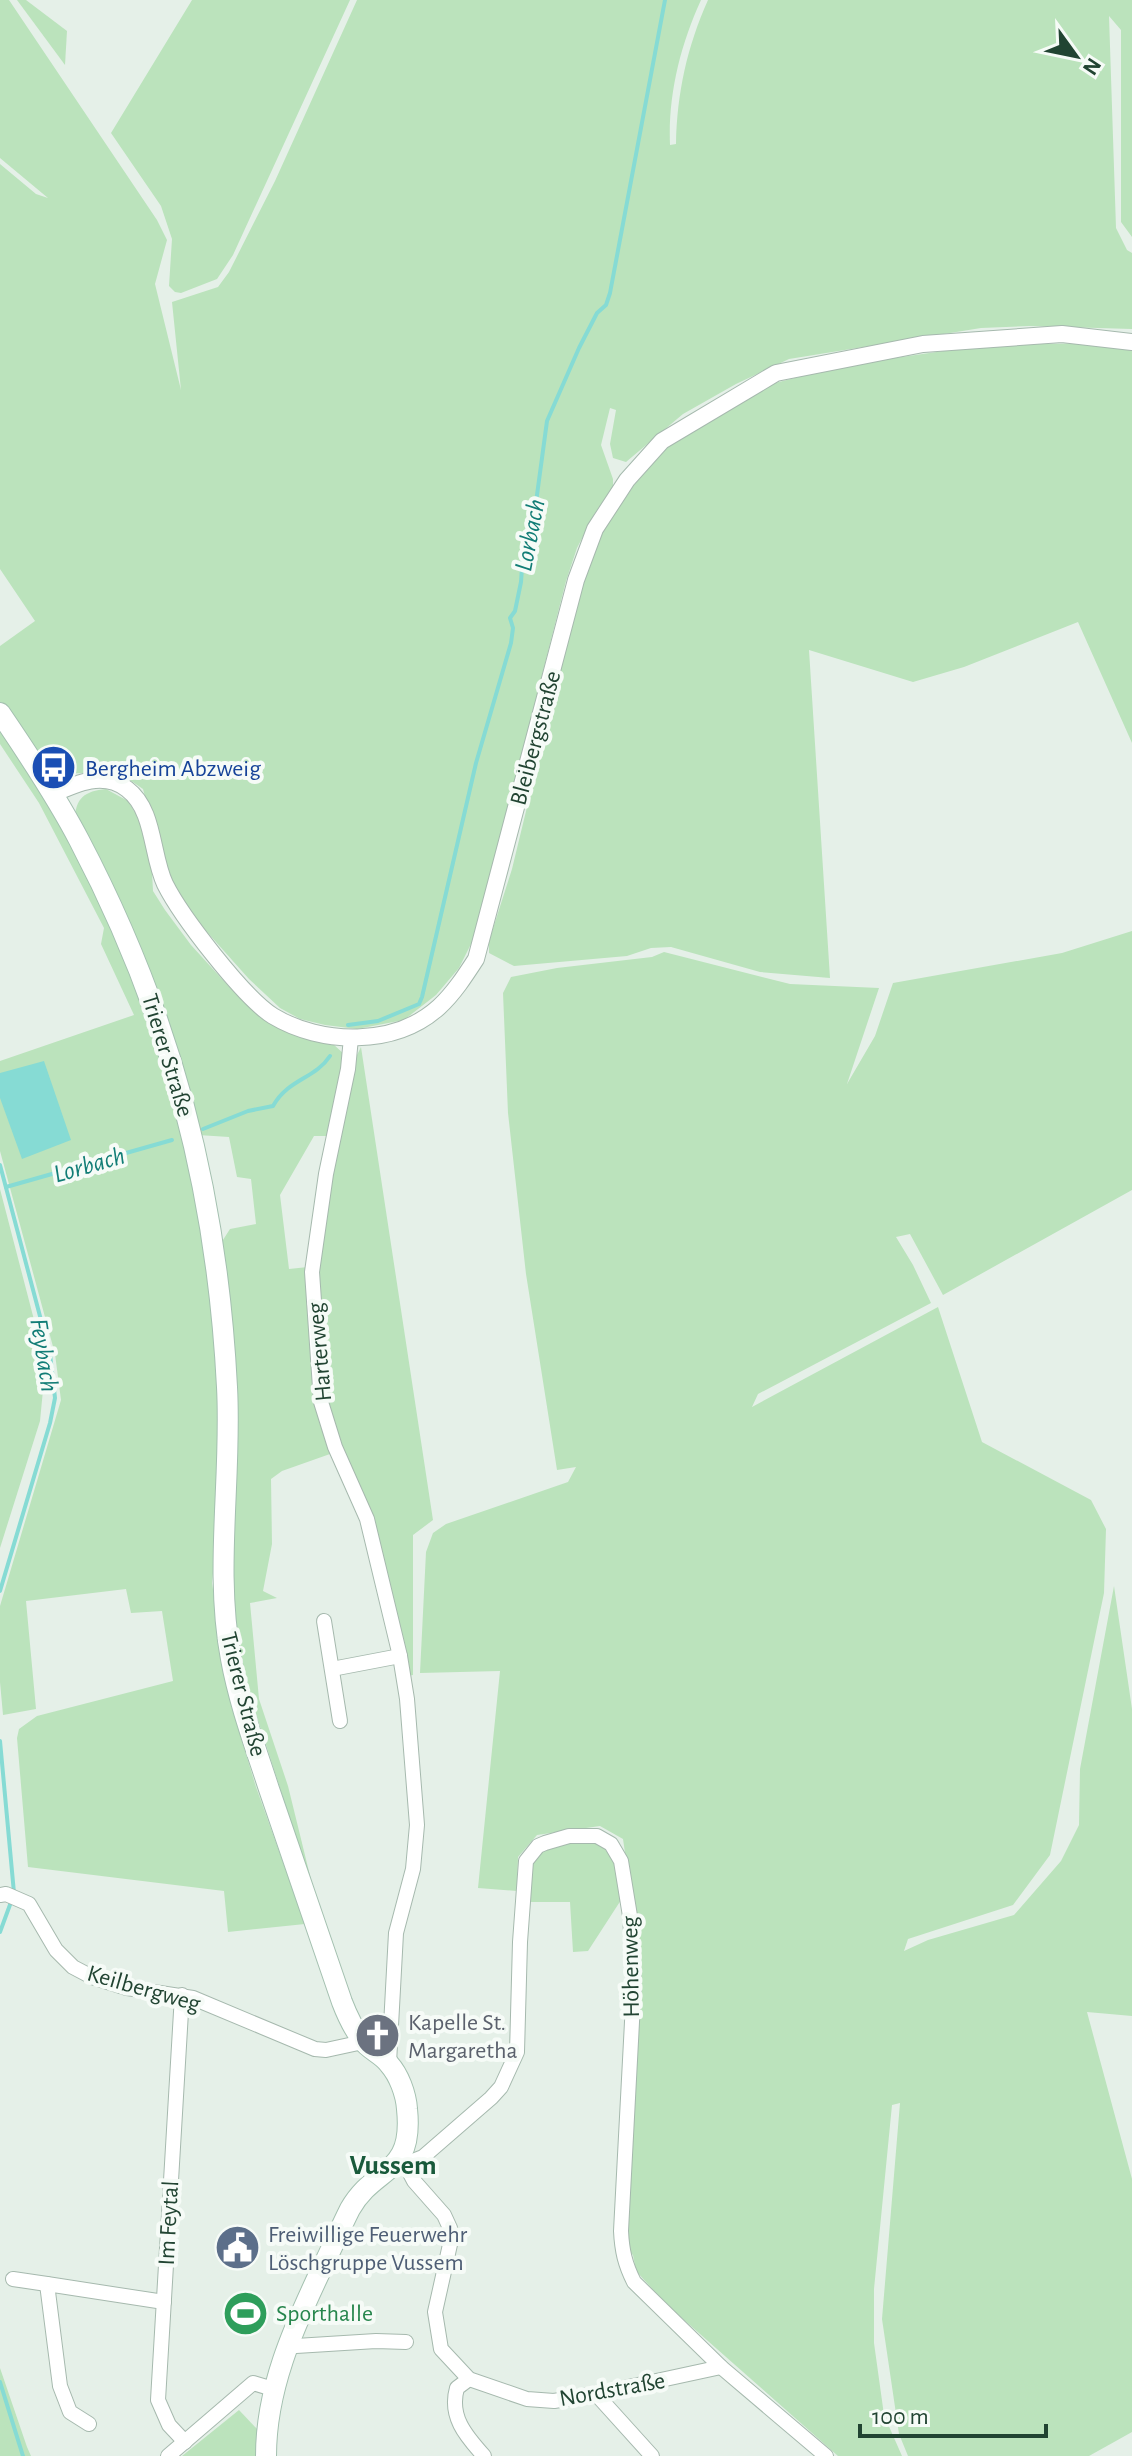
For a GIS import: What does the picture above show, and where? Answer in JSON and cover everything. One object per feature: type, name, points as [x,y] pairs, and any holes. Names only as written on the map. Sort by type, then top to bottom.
[{"type":"main road","name":"Trierer Straße","points":[[0,713],[53,794],[102,885],[161,1025],[199,1160],[224,1317],[228,1399],[223,1567],[231,1658],[248,1725],[342,2002],[363,2042],[389,2063],[403,2091],[407,2107],[402,2161]]},
{"type":"main road","points":[[266,2456],[273,2389],[288,2343],[350,2209],[367,2187],[402,2161]]},
{"type":"street","name":"Bleibergstraße","points":[[53,794],[87,781],[106,779],[129,790],[143,810],[166,887],[237,982],[269,1014],[292,1026],[351,1038],[387,1033],[413,1023],[437,1009],[459,986],[476,959],[576,580],[595,529],[627,480],[662,441],[776,373],[923,344],[1062,334],[1132,342]]},
{"type":"street","name":"Harterweg","points":[[351,1038],[312,1272],[321,1402],[339,1458],[364,1507],[400,1656],[407,1699],[417,1825],[413,1869],[396,1933],[389,2063]]},
{"type":"street","points":[[324,1621],[340,1721]]},
{"type":"street","points":[[332,1669],[400,1656]]},
{"type":"street","name":"Höhenweg","points":[[402,2161],[423,2157],[491,2098],[501,2087],[517,2052],[526,1861],[538,1846],[569,1836],[597,1836],[611,1844],[621,1861],[627,1889],[634,1984],[622,2253],[634,2282],[721,2367],[826,2456]]},
{"type":"street","name":"Keilbergweg","points":[[9,1896],[29,1904],[56,1950],[73,1967],[92,1977],[127,1988],[182,1995],[315,2049],[326,2050],[363,2042]]},
{"type":"street","name":"Im Feytal","points":[[182,1995],[158,2400],[169,2425],[185,2442]]},
{"type":"street","name":"Nordstraße","points":[[402,2161],[450,2228],[451,2240],[435,2312],[441,2349],[469,2379],[527,2399],[554,2401],[721,2367]]},
{"type":"street","points":[[13,2279],[164,2302]]},
{"type":"street","points":[[47,2284],[60,2386],[70,2412],[89,2424]]},
{"type":"street","points":[[288,2343],[296,2346],[406,2342]]},
{"type":"street","points":[[469,2379],[457,2388],[454,2410],[466,2433],[484,2456]]},
{"type":"street","points":[[168,2456],[253,2383],[262,2383],[273,2389]]},
{"type":"street","points":[[596,2394],[652,2456]]},
{"type":"green space","points":[[0,0],[9,0],[157,220],[167,240],[155,284],[181,390],[172,302],[218,287],[229,272],[275,181],[357,0],[701,0],[677,71],[671,108],[670,145],[676,144],[684,70],[708,0],[1132,0],[1132,237],[1121,222],[1121,30],[1109,16],[1116,228],[1127,250],[1132,253],[1132,329],[981,328],[789,359],[683,414],[626,462],[613,458],[610,444],[616,410],[610,408],[601,445],[613,479],[613,488],[595,513],[577,548],[566,581],[476,934],[459,968],[436,995],[404,1020],[357,1029],[300,1019],[280,1008],[249,979],[190,913],[165,872],[143,789],[118,772],[55,774],[40,764],[0,707],[0,646],[35,621],[0,569],[0,164],[36,194],[48,198],[0,158]]},
{"type":"green space","points":[[17,0],[26,0],[67,31],[65,65]]},
{"type":"green space","points":[[192,0],[350,0],[233,255],[217,279],[181,293],[169,286],[172,239],[161,206],[111,133]]},
{"type":"green space","points":[[1095,343],[1132,346],[1132,743],[1078,622],[964,667],[913,682],[809,650],[830,978],[760,972],[671,947],[651,948],[627,956],[514,966],[489,953],[489,941],[512,869],[581,584],[602,532],[635,484],[673,441],[699,422],[775,383],[846,365],[985,345]]},
{"type":"green space","points":[[0,728],[49,800],[87,871],[150,1023],[190,1158],[214,1316],[222,1400],[218,1524],[212,1583],[231,1705],[256,1787],[305,1924],[228,1932],[224,1891],[28,1867],[17,1738],[19,1729],[37,1716],[173,1681],[162,1611],[131,1613],[126,1589],[26,1601],[36,1709],[3,1715],[0,1606],[61,1400],[55,1354],[0,1151],[0,1061],[134,1015],[101,944],[104,928],[39,803],[0,744]]},
{"type":"green space","points":[[106,789],[128,801],[140,821],[152,872],[153,891],[191,945],[232,990],[271,1019],[318,1042],[333,1044],[344,1054],[328,1136],[314,1136],[280,1195],[289,1269],[308,1267],[317,1405],[330,1454],[282,1471],[271,1479],[272,1544],[263,1591],[277,1598],[250,1603],[259,1699],[288,1786],[315,1896],[235,1649],[221,1243],[230,1229],[256,1224],[251,1179],[237,1177],[229,1137],[198,1135],[75,820],[77,806],[83,797]]},
{"type":"green space","points":[[1132,931],[1132,1190],[943,1295],[910,1234],[896,1237],[931,1303],[758,1394],[752,1407],[938,1307],[982,1442],[1091,1500],[1106,1529],[1104,1593],[1050,1855],[1013,1905],[908,1939],[904,1951],[928,1940],[1014,1915],[1061,1861],[1079,1825],[1080,1769],[1114,1586],[1132,1709],[1132,2016],[1087,2012],[1132,2179],[1132,2432],[1089,2456],[908,2456],[899,2434],[882,2319],[900,2103],[892,2105],[874,2289],[874,2343],[884,2415],[902,2456],[838,2456],[666,2304],[636,2271],[633,2255],[627,2249],[638,1942],[623,1839],[600,1826],[537,1835],[518,1857],[517,1891],[478,1888],[500,1671],[420,1673],[426,1552],[433,1533],[446,1524],[568,1482],[576,1467],[557,1470],[526,1274],[508,1113],[503,993],[511,977],[557,968],[652,957],[664,952],[790,984],[879,988],[847,1084],[875,1036],[893,983],[1062,953]]},
{"type":"green space","points":[[361,1047],[433,1520],[413,1535],[413,1675],[408,1676],[395,1604],[373,1519],[346,1463],[326,1403],[317,1269],[332,1166],[355,1059]]},
{"type":"green space","points":[[0,1189],[45,1362],[39,1364],[43,1390],[40,1421],[0,1548]]},
{"type":"green space","points":[[596,1839],[615,1861],[621,1900],[588,1951],[573,1952],[570,1902],[531,1902],[530,1862],[543,1847]]},
{"type":"green space","points":[[0,2368],[27,2447],[31,2456],[0,2456]]},
{"type":"green space","points":[[239,2410],[258,2430],[257,2456],[182,2456]]},
{"type":"water","points":[[44,1061],[71,1140],[22,1159],[0,1098],[0,1073]]},
{"type":"waterway","name":"Lorbach","points":[[348,1025],[378,1021],[419,1004],[422,997],[476,763],[511,643],[513,628],[510,618],[515,611],[521,582],[523,554],[532,532],[547,421],[579,348],[597,313],[606,305],[610,293],[665,0]]},
{"type":"waterway","name":"Lorbach","points":[[203,1129],[248,1111],[273,1106],[286,1090],[317,1070],[330,1056]]},
{"type":"waterway","name":"Lorbach","points":[[6,1187],[172,1140]]},
{"type":"waterway","name":"Feybach","points":[[0,1165],[50,1354],[55,1398],[0,1591]]},
{"type":"waterway","name":"Feybach","points":[[0,1741],[14,1893]]},
{"type":"waterway","name":"Feybach","points":[[0,1932],[11,1902]]},
{"type":"waterway","name":"Feybach","points":[[0,2382],[23,2456]]},
{"type":"place","name":"Bergheim Abzweig","points":[[54,768]]},
{"type":"place","name":"Kapelle St. Margaretha","points":[[377,2036]]},
{"type":"place","name":"Freiwillige Feuerwehr Löschgruppe Vussem","points":[[237,2248]]},
{"type":"place","name":"Sporthalle","points":[[245,2313]]},
{"type":"district","name":"Vussem","points":[[393,2164]]}]
